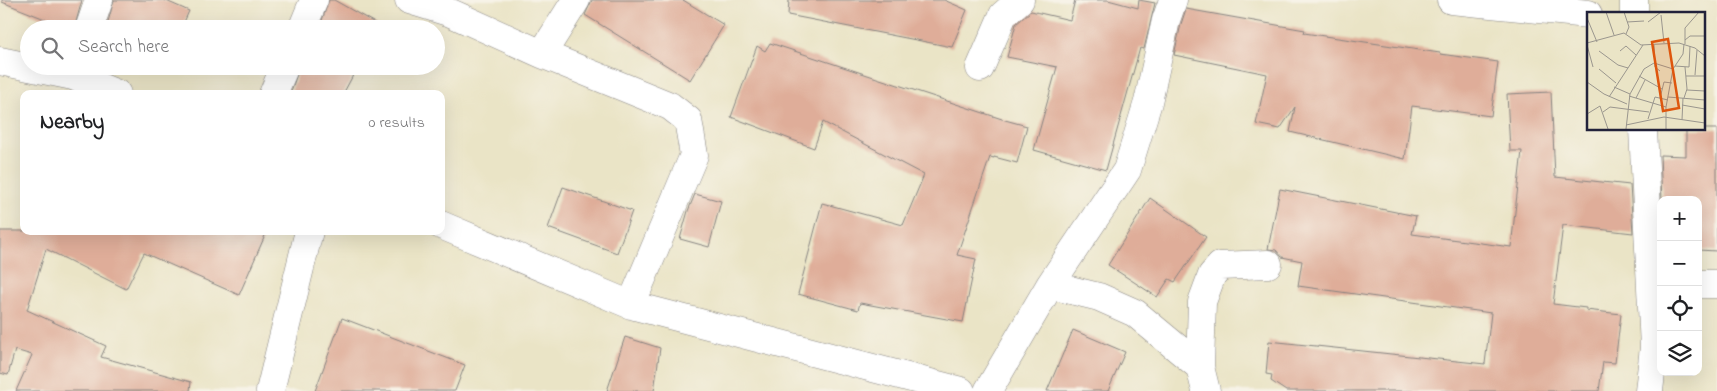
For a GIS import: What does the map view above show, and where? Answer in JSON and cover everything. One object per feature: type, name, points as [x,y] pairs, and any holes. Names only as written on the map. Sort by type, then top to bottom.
[{"type":"street","points":[[93,20],[99,0]]},
{"type":"street","points":[[306,20],[314,0]]},
{"type":"street","points":[[409,0],[451,13],[542,54],[670,106],[688,120],[694,155],[631,305]]},
{"type":"street","points":[[542,54],[576,0]]},
{"type":"street","points":[[980,68],[1003,15],[1020,0]]},
{"type":"street","points":[[988,391],[1050,285],[1127,170],[1148,102],[1166,20],[1173,0]]},
{"type":"street","points":[[1451,0],[1587,14]]},
{"type":"street","points":[[0,61],[20,64]]},
{"type":"street","points":[[82,75],[110,90]]},
{"type":"street","points":[[275,90],[281,75]]},
{"type":"street","points":[[1643,130],[1656,285],[1654,347],[1649,391]]},
{"type":"street","points":[[445,227],[631,305],[960,391]]},
{"type":"street","points":[[270,391],[308,235]]},
{"type":"street","points":[[1203,379],[1202,302],[1212,275],[1220,266],[1268,264]]},
{"type":"street","points":[[1702,284],[1717,284]]},
{"type":"street","points":[[1050,285],[1099,298],[1135,313],[1203,379]]},
{"type":"building","points":[[2,0],[82,0],[76,20],[47,20],[2,2]]},
{"type":"building","points":[[114,0],[164,0],[189,11],[185,20],[108,20]]},
{"type":"building","points":[[329,0],[334,0],[369,20],[322,20]]},
{"type":"building","points":[[592,0],[683,0],[724,25],[690,80],[585,15]]},
{"type":"building","points":[[789,0],[944,0],[967,10],[952,47],[788,15]]},
{"type":"building","points":[[1075,0],[1108,0],[1138,8],[1139,0],[1155,3],[1144,49],[1140,48],[1106,170],[1034,150],[1057,67],[1007,57],[1016,24],[1031,11],[1070,20]]},
{"type":"building","points":[[1186,9],[1305,30],[1304,33],[1498,62],[1491,116],[1412,106],[1405,159],[1290,132],[1295,107],[1280,129],[1256,124],[1267,74],[1174,55]]},
{"type":"building","points":[[770,43],[1027,126],[1017,163],[990,157],[957,255],[976,259],[963,322],[860,303],[858,310],[798,294],[822,203],[903,225],[924,175],[823,122],[814,148],[731,117],[757,46],[765,51]]},
{"type":"building","points":[[297,75],[353,75],[345,90],[291,90]]},
{"type":"building","points":[[1551,92],[1555,177],[1630,185],[1633,233],[1563,225],[1553,304],[1621,314],[1615,363],[1603,362],[1599,391],[1286,391],[1271,381],[1272,375],[1266,374],[1269,341],[1485,364],[1491,313],[1298,286],[1302,261],[1282,257],[1276,250],[1268,249],[1280,189],[1416,216],[1412,234],[1511,247],[1522,151],[1510,151],[1507,94]]},
{"type":"building","points":[[1717,129],[1717,251],[1702,250],[1702,196],[1662,196],[1660,155],[1686,156],[1686,130]]},
{"type":"building","points":[[563,187],[632,211],[617,253],[548,228]]},
{"type":"building","points":[[695,194],[721,201],[709,247],[680,239]]},
{"type":"building","points":[[1150,198],[1206,237],[1175,282],[1169,279],[1157,297],[1108,265]]},
{"type":"building","points":[[0,231],[20,231],[20,235],[265,235],[239,295],[144,253],[126,289],[46,249],[27,310],[106,346],[101,357],[191,382],[190,391],[16,391],[32,355],[15,350],[8,375],[0,373]]},
{"type":"building","points":[[342,318],[465,365],[455,391],[315,391]]},
{"type":"building","points":[[1073,330],[1125,352],[1108,391],[1047,391]]},
{"type":"building","points":[[625,337],[660,348],[654,391],[607,391]]}]
